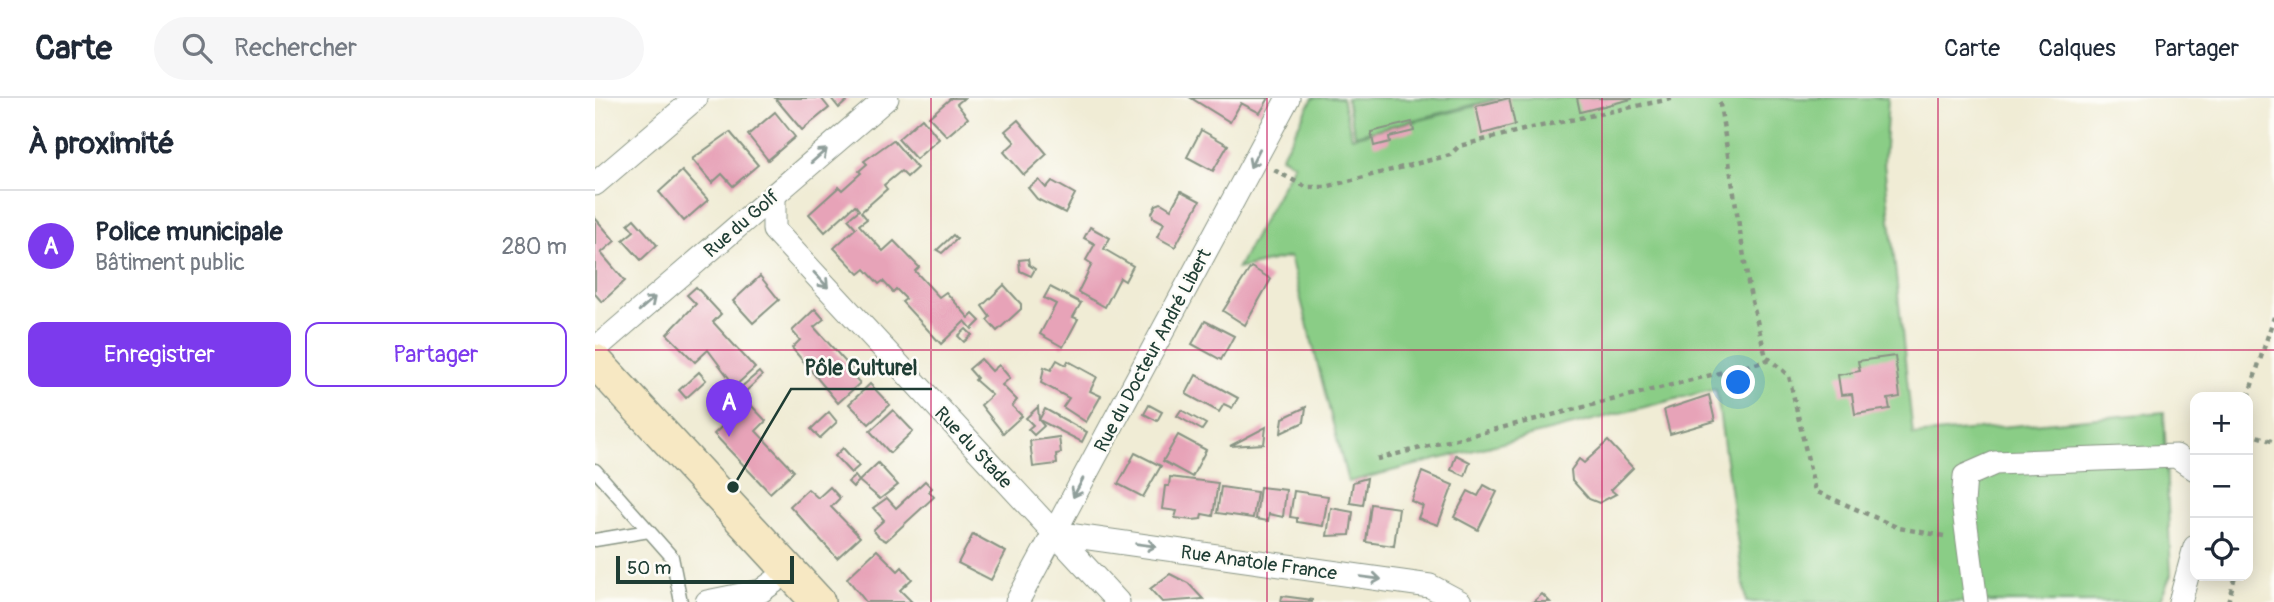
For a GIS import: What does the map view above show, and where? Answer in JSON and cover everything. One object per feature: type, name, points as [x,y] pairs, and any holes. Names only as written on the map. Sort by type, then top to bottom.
[{"type":"main road","points":[[595,361],[817,602]]},
{"type":"street","points":[[595,184],[696,98]]},
{"type":"street","name":"Rue du Golf","points":[[595,349],[887,98]]},
{"type":"street","name":"Rue du Docteur André Libert","points":[[1017,602],[1288,98]]},
{"type":"street","points":[[737,226],[774,230],[774,195]]},
{"type":"street","name":"Rue du Stade","points":[[774,230],[1118,602]]},
{"type":"street","points":[[1976,602],[1963,503],[1965,476],[1995,463],[2176,456],[2190,466]]},
{"type":"street","name":"Rue Anatole France","points":[[1054,533],[1430,586],[1460,602]]},
{"type":"street","points":[[2180,602],[2190,565]]},
{"type":"street","points":[[707,602],[761,592],[789,570]]},
{"type":"lane","points":[[598,478],[672,557],[681,602]]},
{"type":"lane","points":[[595,540],[649,531]]},
{"type":"path","points":[[1255,159],[1306,187],[1325,187],[1450,155],[1459,146],[1513,132],[1675,98]]},
{"type":"path","points":[[1377,459],[1767,360],[1749,289],[1719,98]]},
{"type":"path","points":[[2250,392],[2274,317]]},
{"type":"path","points":[[1766,356],[1789,376],[1815,491],[1899,528],[1968,541]]},
{"type":"path","points":[[2253,435],[2274,442]]},
{"type":"path","points":[[2228,602],[2234,581]]},
{"type":"green space","points":[[1313,98],[1342,98],[1352,137],[1508,98],[1888,98],[1884,163],[1913,435],[2164,412],[2171,575],[2159,602],[1746,602],[1716,389],[1348,482],[1290,257],[1237,269],[1294,164],[1281,157]]},
{"type":"green space","points":[[1346,98],[1500,98],[1355,135]]},
{"type":"building","points":[[775,98],[821,98],[829,108],[802,130]]},
{"type":"building","points":[[831,98],[850,98],[839,108]]},
{"type":"building","points":[[951,98],[964,98],[957,104],[968,118],[947,136],[929,117]]},
{"type":"building","points":[[1191,98],[1269,98],[1260,113],[1241,103],[1230,122]]},
{"type":"building","points":[[1509,98],[1515,125],[1482,134],[1476,106]]},
{"type":"building","points":[[1577,98],[1632,98],[1632,99],[1580,112]]},
{"type":"building","points":[[775,112],[795,137],[768,160],[748,135]]},
{"type":"building","points":[[922,118],[939,139],[916,159],[898,139]]},
{"type":"building","points":[[1018,120],[1047,154],[1024,175],[1004,152],[1015,142],[1005,131]]},
{"type":"building","points":[[1412,122],[1414,131],[1389,137],[1390,142],[1374,146],[1371,132]]},
{"type":"building","points":[[1201,130],[1228,145],[1213,171],[1187,157]]},
{"type":"building","points":[[730,132],[758,165],[733,186],[722,174],[712,183],[692,159]]},
{"type":"building","points":[[893,140],[917,168],[907,177],[901,171],[884,185],[887,189],[861,212],[867,219],[859,225],[883,251],[894,241],[919,267],[915,271],[939,297],[946,292],[969,318],[973,314],[980,321],[972,329],[965,321],[941,344],[902,302],[906,299],[896,289],[893,292],[883,281],[879,284],[865,269],[859,274],[834,248],[856,228],[848,219],[859,210],[855,205],[825,232],[809,214],[839,187],[842,190],[861,173],[859,171],[867,164],[864,161]]},
{"type":"building","points":[[682,171],[708,200],[684,221],[659,192]]},
{"type":"building","points":[[1039,180],[1046,188],[1052,181],[1075,194],[1065,213],[1037,199],[1028,188]]},
{"type":"building","points":[[1181,191],[1200,201],[1175,247],[1157,237],[1164,223],[1153,217],[1152,213],[1156,205],[1161,203],[1171,209]]},
{"type":"building","points":[[595,218],[615,241],[601,253],[625,281],[602,302],[595,294]]},
{"type":"building","points":[[634,219],[657,245],[641,260],[623,240],[634,231],[628,224]]},
{"type":"building","points":[[1090,227],[1110,238],[1104,249],[1133,266],[1125,281],[1120,278],[1105,307],[1078,292],[1092,264],[1086,260],[1095,244],[1084,238]]},
{"type":"building","points":[[953,235],[957,239],[942,253],[937,250]]},
{"type":"building","points":[[1028,259],[1029,265],[1035,269],[1031,276],[1020,271],[1019,260]]},
{"type":"building","points":[[1251,267],[1271,279],[1245,325],[1223,311]]},
{"type":"building","points":[[760,276],[779,300],[753,323],[733,301]]},
{"type":"building","points":[[1004,285],[1021,304],[1021,309],[997,331],[987,320],[990,317],[982,306]]},
{"type":"building","points":[[696,287],[721,314],[713,322],[755,368],[735,386],[708,350],[695,362],[667,334],[696,304],[687,295]]},
{"type":"building","points":[[1050,287],[1081,303],[1073,317],[1078,319],[1063,347],[1040,334],[1056,304],[1044,298]]},
{"type":"building","points":[[815,309],[824,319],[814,327],[852,369],[849,371],[860,383],[838,403],[792,348],[800,340],[792,331]]},
{"type":"building","points":[[1205,321],[1234,336],[1221,360],[1192,344]]},
{"type":"building","points":[[966,329],[972,335],[964,342],[958,336]]},
{"type":"building","points":[[1895,356],[1900,397],[1888,399],[1890,409],[1855,414],[1852,394],[1841,395],[1838,375],[1860,371],[1858,361]]},
{"type":"building","points":[[981,359],[992,371],[999,365],[1010,378],[1002,385],[1017,400],[1012,406],[1022,416],[1003,433],[981,405],[992,395],[975,380],[977,378],[969,369]]},
{"type":"building","points":[[1057,360],[1066,365],[1068,361],[1097,377],[1090,391],[1101,396],[1086,422],[1063,407],[1069,398],[1041,383],[1044,367],[1051,370]]},
{"type":"building","points":[[699,372],[706,380],[686,398],[679,390]]},
{"type":"building","points":[[759,372],[762,376],[743,394],[739,389]]},
{"type":"building","points":[[1196,375],[1238,398],[1232,408],[1224,404],[1219,412],[1186,394]]},
{"type":"building","points":[[1741,381],[1743,393],[1732,394],[1731,382]]},
{"type":"building","points":[[870,384],[890,405],[869,424],[849,404]]},
{"type":"building","points":[[729,390],[737,399],[720,416],[711,407]]},
{"type":"building","points":[[1709,395],[1715,421],[1670,434],[1664,410]]},
{"type":"building","points":[[748,402],[766,421],[756,431],[794,471],[770,493],[714,434]]},
{"type":"building","points":[[1149,405],[1162,412],[1157,421],[1144,414]]},
{"type":"building","points":[[1038,407],[1039,420],[1044,426],[1034,435],[1028,429],[1033,425],[1026,418]]},
{"type":"building","points":[[1306,407],[1304,422],[1281,433],[1283,418]]},
{"type":"building","points":[[1045,409],[1087,432],[1082,442],[1039,420]]},
{"type":"building","points":[[893,410],[913,431],[890,453],[870,431]]},
{"type":"building","points":[[1181,410],[1206,424],[1202,430],[1177,416]]},
{"type":"building","points":[[829,412],[837,422],[820,438],[811,429]]},
{"type":"building","points":[[1266,427],[1264,444],[1230,446]]},
{"type":"building","points":[[1178,435],[1206,450],[1192,477],[1163,461]]},
{"type":"building","points":[[1059,437],[1061,453],[1056,454],[1057,464],[1033,467],[1030,441]]},
{"type":"building","points":[[1608,441],[1633,468],[1611,490],[1616,494],[1599,503],[1589,499],[1572,480],[1571,470],[1579,459],[1584,463]]},
{"type":"building","points":[[843,448],[859,466],[851,473],[835,456]]},
{"type":"building","points":[[1135,453],[1161,466],[1143,497],[1118,484]]},
{"type":"building","points":[[1456,455],[1470,462],[1465,476],[1451,470]]},
{"type":"building","points":[[878,463],[898,485],[880,499],[859,481]]},
{"type":"building","points":[[1422,472],[1453,485],[1438,525],[1418,518],[1423,506],[1411,501]]},
{"type":"building","points":[[855,476],[859,481],[853,487],[848,482]]},
{"type":"building","points":[[1170,477],[1218,483],[1213,516],[1202,514],[1201,519],[1192,520],[1175,518],[1177,511],[1162,509],[1165,486],[1169,486]]},
{"type":"building","points":[[1367,478],[1363,505],[1350,503],[1353,482]]},
{"type":"building","points":[[925,481],[932,488],[929,491],[934,497],[886,541],[879,537],[873,530],[884,520],[873,508],[887,498],[896,508]]},
{"type":"building","points":[[1484,485],[1497,492],[1478,530],[1454,517],[1468,491],[1478,496]]},
{"type":"building","points":[[830,487],[840,498],[831,507],[860,537],[837,558],[790,506],[808,489],[818,498]]},
{"type":"building","points":[[1221,487],[1257,492],[1253,518],[1217,513]]},
{"type":"building","points":[[1260,487],[1286,490],[1283,517],[1269,514],[1268,521],[1256,519]]},
{"type":"building","points":[[1294,491],[1328,496],[1323,526],[1297,522],[1297,518],[1290,517]]},
{"type":"building","points":[[1371,504],[1399,508],[1394,546],[1366,542]]},
{"type":"building","points":[[1331,508],[1353,512],[1350,535],[1327,536]]},
{"type":"building","points":[[973,534],[1006,552],[991,580],[958,563]]},
{"type":"building","points":[[877,550],[898,571],[902,567],[912,579],[900,590],[912,602],[866,602],[847,578]]},
{"type":"building","points":[[1170,574],[1188,583],[1203,599],[1162,602],[1150,589]]},
{"type":"building","points":[[1542,594],[1550,602],[1533,602]]},
{"type":"building","points":[[1282,596],[1312,600],[1312,602],[1281,602]]},
{"type":"place","name":"Police municipale","points":[[729,437]]},
{"type":"place","name":"Pôle Culturel","points":[[733,487]]}]
